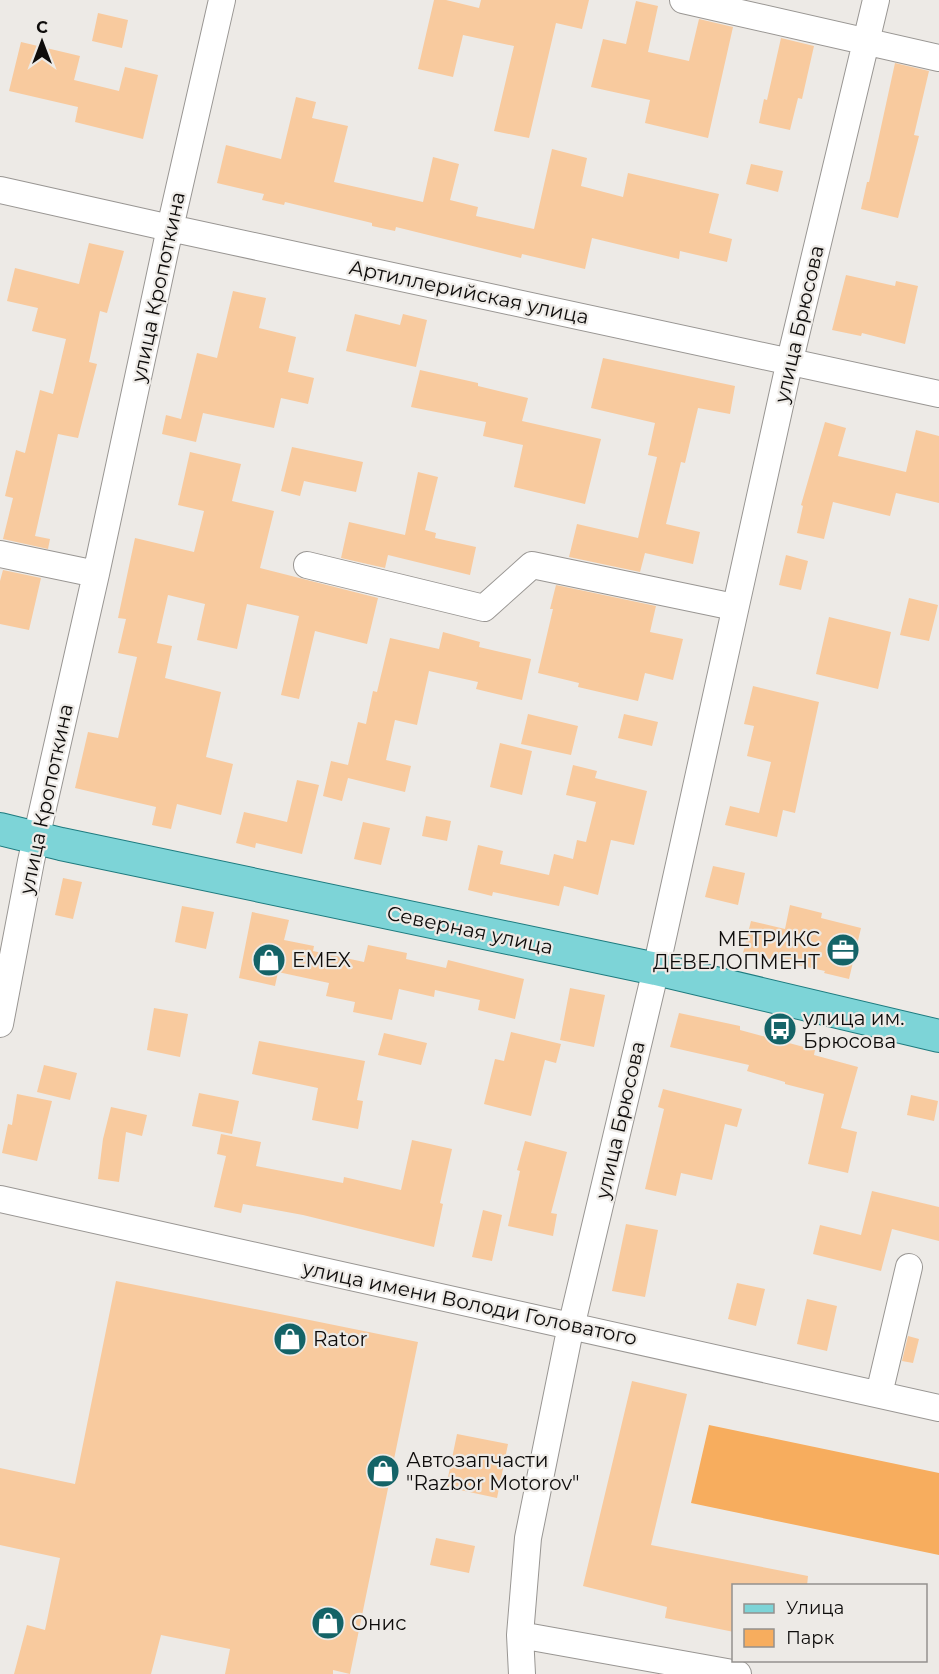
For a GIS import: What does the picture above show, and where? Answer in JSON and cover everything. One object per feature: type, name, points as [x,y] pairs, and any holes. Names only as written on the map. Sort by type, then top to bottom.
[{"type":"main road","name":"Северная улица","points":[[0,829],[61,844],[656,969],[939,1035]]},
{"type":"street","name":"улица Кропоткина","points":[[0,1024],[37,838],[222,0]]},
{"type":"street","points":[[683,0],[939,58]]},
{"type":"street","name":"улица Брюсова","points":[[522,1674],[520,1635],[528,1538],[573,1325],[656,969],[790,360],[876,0]]},
{"type":"street","name":"Артиллерийская улица","points":[[0,190],[939,394]]},
{"type":"street","points":[[0,554],[96,574]]},
{"type":"street","points":[[307,565],[484,608],[532,565],[734,607]]},
{"type":"street","name":"улица имени Володи Головатого","points":[[0,1199],[939,1408]]},
{"type":"street","points":[[879,1394],[909,1268]]},
{"type":"street","points":[[520,1635],[698,1670],[738,1674]]},
{"type":"green space","points":[[709,1425],[939,1473],[939,1555],[691,1503]]},
{"type":"building","points":[[434,0],[446,0],[479,8],[481,0],[589,0],[582,29],[556,23],[529,138],[494,131],[514,46],[463,35],[453,77],[418,69]]},
{"type":"building","points":[[636,1],[658,6],[648,52],[689,61],[699,19],[733,27],[708,138],[645,123],[650,100],[591,87],[603,39],[626,44]]},
{"type":"building","points":[[98,13],[128,20],[122,48],[92,41]]},
{"type":"building","points":[[781,38],[814,46],[802,99],[798,98],[790,130],[759,123],[764,99],[767,100]]},
{"type":"building","points":[[21,42],[80,56],[74,80],[119,91],[125,67],[158,75],[143,139],[75,122],[78,107],[9,91]]},
{"type":"building","points":[[895,63],[929,71],[914,135],[919,136],[898,218],[861,209]]},
{"type":"building","points":[[296,97],[316,102],[312,118],[348,126],[334,182],[423,202],[433,157],[459,164],[450,200],[478,207],[476,216],[534,229],[552,149],[587,158],[581,186],[623,197],[628,173],[719,194],[709,233],[732,239],[727,262],[680,251],[679,259],[592,238],[585,269],[522,254],[521,258],[396,227],[395,231],[372,226],[372,223],[285,202],[284,205],[262,200],[264,194],[217,183],[226,145],[281,159]]},
{"type":"building","points":[[751,164],[783,171],[778,192],[746,184]]},
{"type":"building","points":[[89,243],[124,251],[107,313],[100,311],[89,362],[97,364],[78,438],[58,434],[35,536],[50,539],[48,549],[3,539],[13,498],[5,496],[16,450],[25,453],[40,390],[53,394],[66,339],[32,331],[38,308],[7,301],[15,268],[79,284]]},
{"type":"building","points":[[846,275],[895,286],[896,281],[918,286],[905,344],[862,333],[861,336],[832,330]]},
{"type":"building","points":[[233,291],[266,298],[259,328],[296,337],[288,372],[314,378],[308,404],[281,398],[274,428],[203,413],[196,442],[162,434],[166,415],[181,419],[197,353],[217,358]]},
{"type":"building","points":[[355,314],[400,325],[403,314],[427,320],[416,367],[346,351]]},
{"type":"building","points":[[603,358],[735,386],[730,414],[698,408],[685,463],[681,462],[666,524],[700,532],[693,564],[645,553],[640,572],[569,557],[577,524],[638,538],[657,457],[648,455],[655,423],[591,408]]},
{"type":"building","points":[[420,370],[478,383],[478,386],[528,398],[522,421],[601,439],[585,504],[514,487],[523,445],[483,436],[486,422],[411,407]]},
{"type":"building","points":[[825,422],[846,428],[838,456],[906,472],[916,430],[939,436],[939,503],[896,493],[890,516],[833,502],[824,539],[797,533],[803,506],[801,505]]},
{"type":"building","points":[[292,447],[363,462],[356,492],[304,481],[300,496],[281,491]]},
{"type":"building","points":[[190,452],[241,464],[232,501],[274,511],[260,568],[378,598],[367,644],[315,631],[299,699],[281,695],[299,616],[247,604],[237,649],[197,640],[205,604],[168,595],[157,643],[172,646],[165,678],[221,692],[206,757],[233,764],[221,815],[177,804],[171,829],[152,825],[156,807],[75,788],[88,732],[118,738],[137,657],[118,653],[126,619],[118,618],[135,538],[194,552],[204,511],[178,505]]},
{"type":"building","points":[[418,472],[438,477],[425,530],[436,533],[435,538],[476,547],[470,575],[388,555],[385,568],[341,558],[349,522],[405,535]]},
{"type":"building","points":[[786,555],[808,561],[801,590],[779,585]]},
{"type":"building","points":[[3,570],[41,578],[29,630],[0,624],[0,581]]},
{"type":"building","points":[[556,585],[656,606],[650,632],[683,639],[673,680],[645,673],[638,701],[578,687],[579,683],[538,673],[553,609],[550,609]]},
{"type":"building","points":[[909,598],[938,605],[929,641],[900,635]]},
{"type":"building","points":[[829,617],[891,632],[878,689],[816,674]]},
{"type":"building","points":[[443,632],[480,642],[479,647],[531,659],[522,700],[476,689],[478,682],[429,671],[417,725],[395,720],[386,760],[411,766],[405,792],[348,778],[342,801],[323,796],[331,761],[348,765],[358,722],[366,724],[373,691],[377,692],[390,638],[439,649]]},
{"type":"building","points":[[753,686],[819,702],[795,813],[783,810],[777,837],[725,825],[730,806],[759,813],[771,762],[747,756],[754,726],[744,724]]},
{"type":"building","points":[[528,714],[578,726],[571,755],[521,744]]},
{"type":"building","points":[[624,714],[658,722],[652,746],[618,738]]},
{"type":"building","points":[[500,743],[532,751],[522,795],[490,787]]},
{"type":"building","points":[[573,765],[597,771],[595,778],[647,791],[634,845],[611,840],[598,895],[564,886],[559,906],[493,892],[492,896],[468,890],[478,845],[503,851],[500,864],[549,875],[554,854],[573,859],[577,840],[586,842],[596,802],[566,795]]},
{"type":"building","points":[[297,780],[319,785],[302,854],[256,843],[255,848],[236,843],[244,812],[287,822]]},
{"type":"building","points":[[426,816],[451,821],[447,841],[422,836]]},
{"type":"building","points":[[363,822],[390,828],[381,865],[354,859]]},
{"type":"building","points":[[713,866],[745,873],[738,905],[705,897]]},
{"type":"building","points":[[63,878],[82,882],[73,919],[55,915]]},
{"type":"building","points":[[790,905],[822,913],[821,918],[861,928],[849,979],[824,973],[825,971],[743,953],[751,921],[785,929]]},
{"type":"building","points":[[182,906],[214,912],[206,949],[175,942]]},
{"type":"building","points":[[252,912],[289,920],[284,940],[314,946],[313,951],[364,962],[368,945],[407,953],[406,959],[446,968],[448,960],[524,979],[515,1019],[478,1010],[480,1000],[435,990],[434,997],[399,989],[392,1020],[353,1012],[355,1002],[326,996],[329,983],[278,972],[275,986],[239,978]]},
{"type":"building","points":[[570,988],[605,995],[594,1047],[560,1040]]},
{"type":"building","points":[[154,1008],[188,1014],[180,1057],[147,1050]]},
{"type":"building","points":[[679,1013],[740,1026],[740,1030],[815,1050],[814,1055],[858,1067],[841,1128],[857,1132],[848,1173],[808,1164],[824,1094],[747,1071],[749,1065],[670,1047]]},
{"type":"building","points":[[511,1032],[561,1044],[556,1063],[545,1060],[531,1116],[484,1104],[495,1059],[504,1061]]},
{"type":"building","points":[[384,1033],[427,1043],[421,1065],[378,1055]]},
{"type":"building","points":[[259,1041],[365,1061],[357,1100],[363,1101],[358,1129],[312,1120],[318,1088],[252,1074]]},
{"type":"building","points":[[44,1065],[77,1073],[70,1100],[37,1092]]},
{"type":"building","points":[[663,1089],[742,1109],[737,1127],[725,1124],[712,1180],[681,1173],[676,1196],[645,1189],[664,1109],[658,1107]]},
{"type":"building","points":[[199,1093],[239,1101],[232,1134],[192,1126]]},
{"type":"building","points":[[17,1094],[52,1101],[37,1161],[2,1153],[8,1124],[12,1125]]},
{"type":"building","points":[[911,1095],[938,1101],[934,1121],[907,1115]]},
{"type":"building","points":[[111,1107],[147,1115],[142,1136],[126,1132],[119,1182],[98,1179],[103,1139]]},
{"type":"building","points":[[221,1134],[261,1142],[256,1166],[343,1183],[344,1177],[401,1190],[412,1140],[452,1149],[440,1203],[443,1204],[434,1247],[303,1215],[243,1204],[241,1213],[214,1207],[226,1156],[217,1154]]},
{"type":"building","points":[[525,1141],[567,1152],[551,1213],[557,1214],[553,1236],[508,1226],[520,1171],[517,1170]]},
{"type":"building","points":[[872,1191],[939,1207],[939,1241],[892,1229],[881,1271],[813,1254],[820,1225],[861,1235]]},
{"type":"building","points":[[483,1210],[502,1215],[492,1261],[472,1257]]},
{"type":"building","points":[[626,1224],[658,1230],[645,1297],[612,1291]]},
{"type":"building","points":[[116,1281],[418,1342],[350,1674],[333,1670],[333,1674],[225,1674],[230,1649],[161,1635],[151,1674],[14,1674],[27,1625],[45,1630],[60,1558],[0,1545],[0,1468],[75,1484]]},
{"type":"building","points":[[737,1283],[765,1289],[756,1326],[728,1319]]},
{"type":"building","points":[[807,1299],[837,1306],[827,1351],[797,1344]]},
{"type":"building","points":[[908,1336],[919,1339],[913,1363],[902,1361]]},
{"type":"building","points":[[632,1381],[687,1394],[651,1545],[808,1576],[807,1584],[732,1584],[732,1632],[665,1618],[667,1607],[583,1586]]},
{"type":"building","points":[[457,1434],[508,1444],[497,1498],[446,1487]]},
{"type":"building","points":[[436,1538],[475,1546],[469,1573],[430,1565]]},
{"type":"place","name":"МЕТРИКС ДЕВЕЛОПМЕНТ","points":[[843,950]]},
{"type":"place","name":"EMEX","points":[[269,960]]},
{"type":"place","name":"улица им. Брюсова","points":[[780,1029]]},
{"type":"place","name":"Rator","points":[[290,1339]]},
{"type":"place","name":"Автозапчасти \"Razbor Motorov\"","points":[[383,1471]]},
{"type":"place","name":"Онис","points":[[328,1623]]}]
